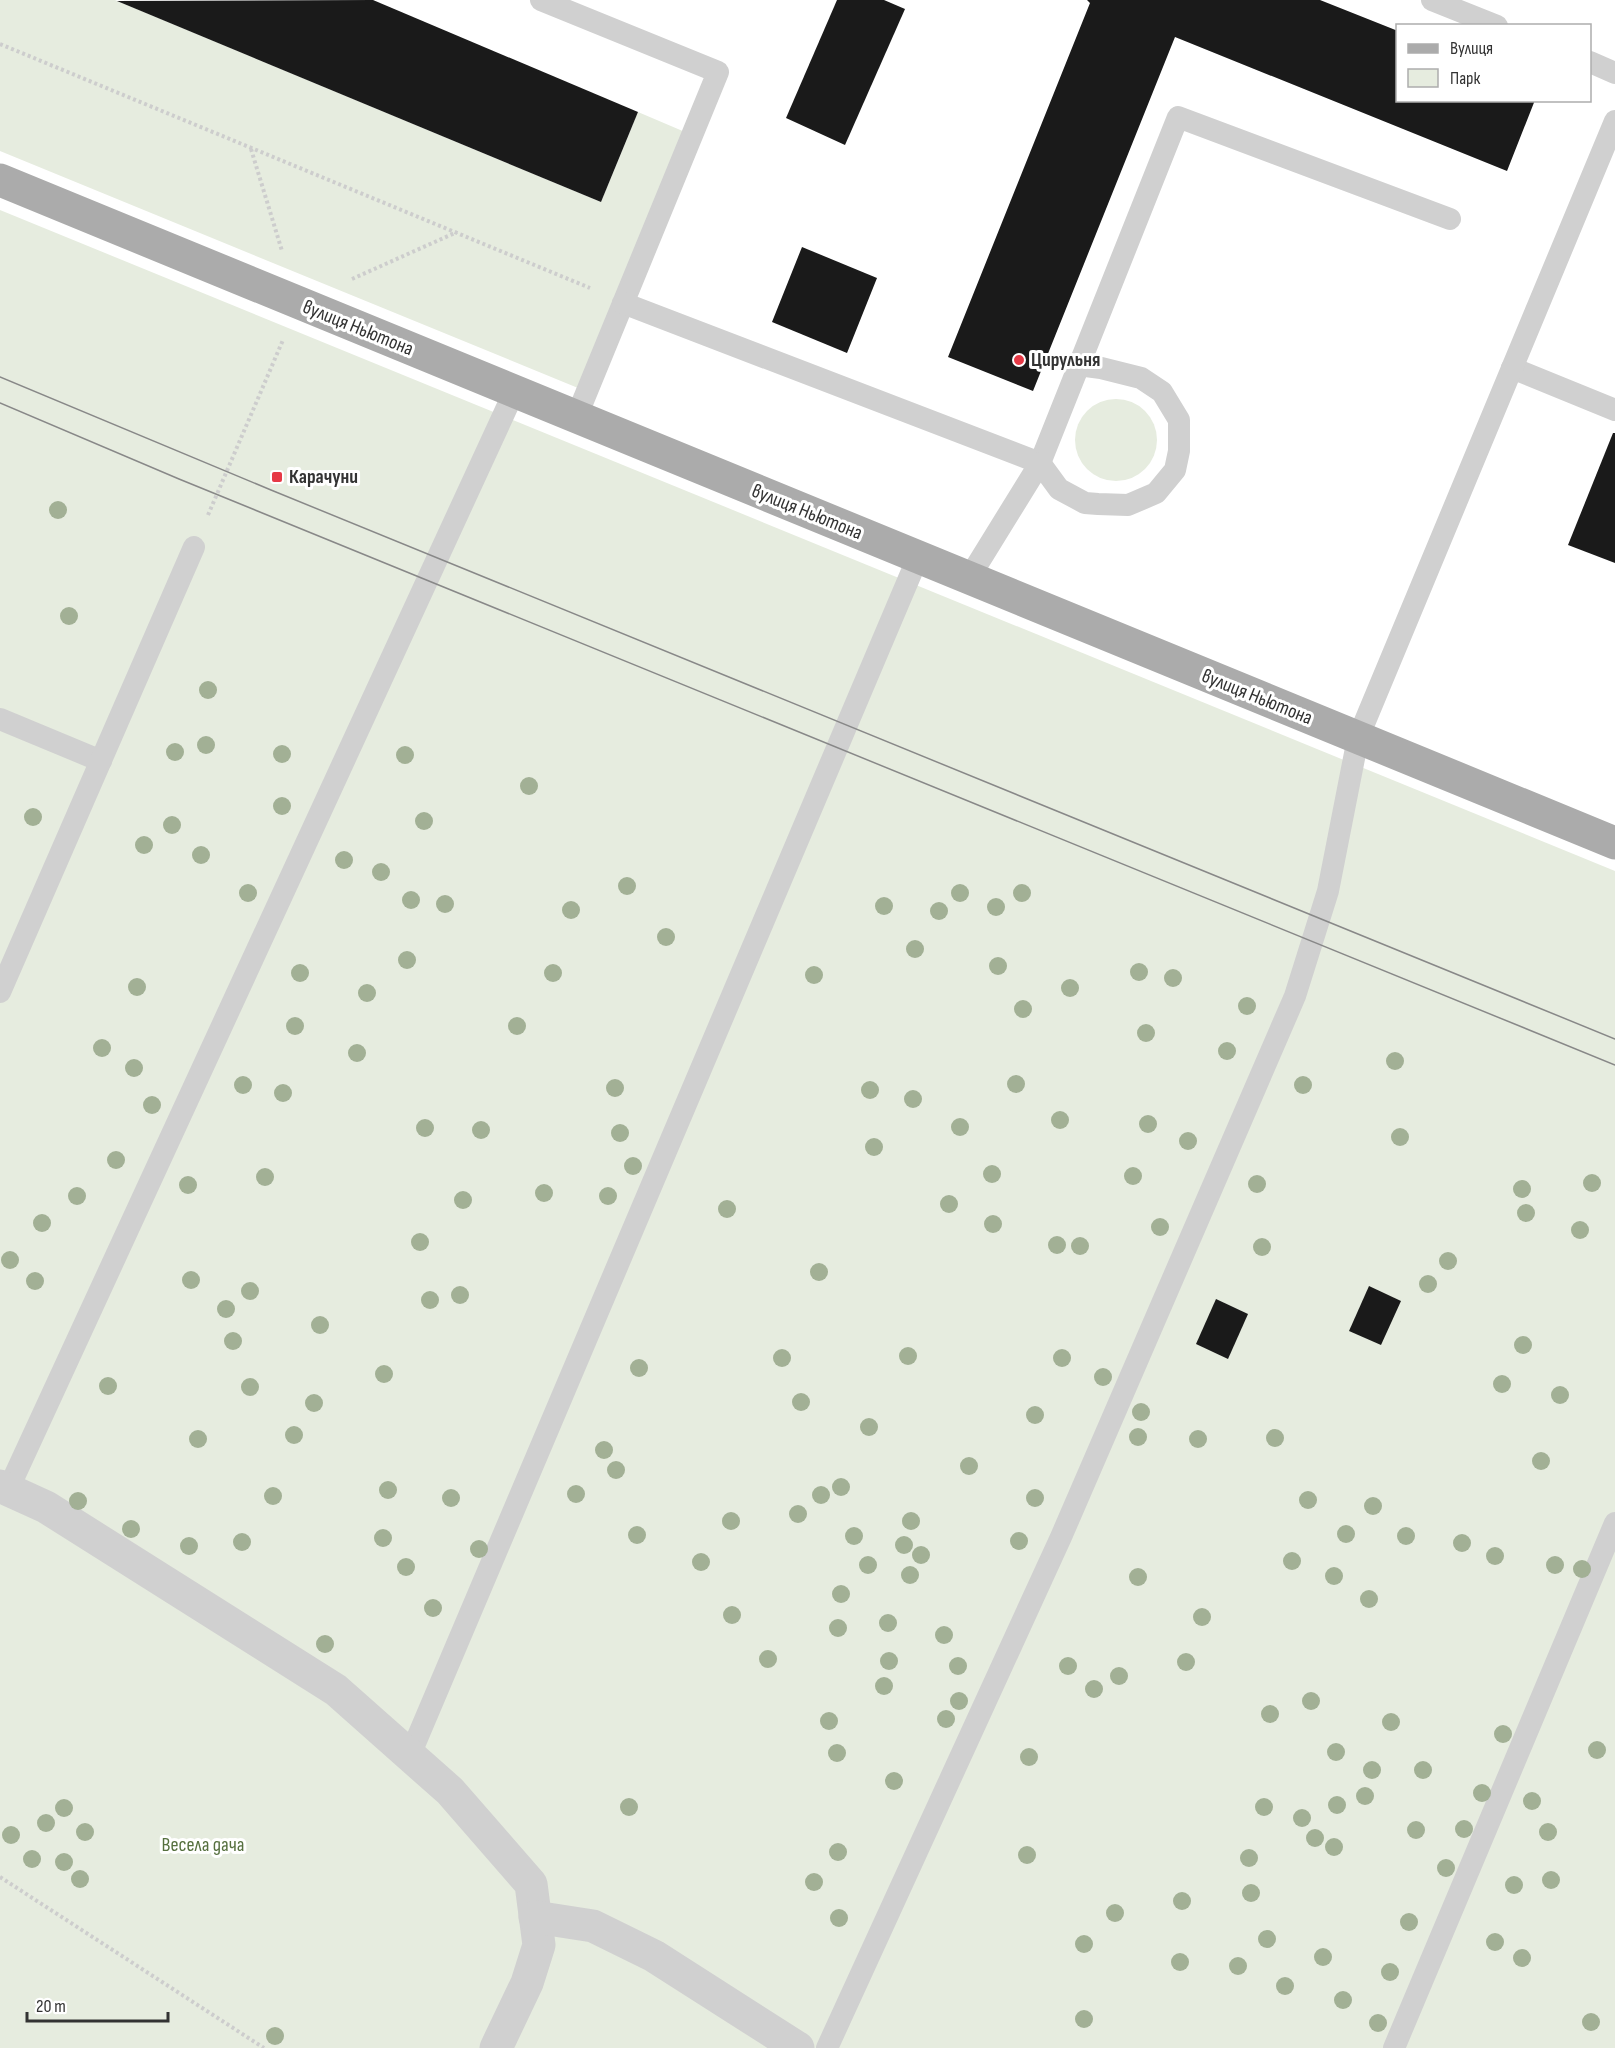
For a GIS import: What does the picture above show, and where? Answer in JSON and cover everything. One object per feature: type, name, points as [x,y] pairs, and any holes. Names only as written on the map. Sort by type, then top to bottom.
[{"type":"main road","name":"вулиця Ньютона","points":[[0,180],[1615,843]]},
{"type":"street","points":[[4,1488],[46,1507],[336,1689],[450,1791],[531,1884],[539,1945],[527,1983],[496,2048]]},
{"type":"street","points":[[535,1917],[593,1926],[654,1956],[798,2048]]},
{"type":"lane","points":[[541,0],[718,72],[576,418]]},
{"type":"lane","points":[[1432,0],[1492,24]]},
{"type":"lane","points":[[1591,62],[1615,73]]},
{"type":"lane","points":[[969,578],[1040,463],[1178,117],[1450,219]]},
{"type":"lane","points":[[827,2048],[1061,1537],[1295,996],[1328,891],[1358,738],[1615,122]]},
{"type":"lane","points":[[623,303],[1040,463],[1059,489],[1084,503],[1128,505],[1156,493],[1174,470],[1179,451],[1179,420],[1162,392],[1141,378],[1078,365]]},
{"type":"lane","points":[[1512,368],[1615,410]]},
{"type":"lane","points":[[4,1488],[514,392]]},
{"type":"lane","points":[[0,992],[194,547]]},
{"type":"lane","points":[[410,1755],[918,557]]},
{"type":"lane","points":[[0,719],[101,761]]},
{"type":"lane","points":[[1394,2048],[1615,1523]]},
{"type":"path","points":[[0,44],[458,232],[623,303]]},
{"type":"path","points":[[194,547],[298,303],[251,148]]},
{"type":"path","points":[[298,303],[458,232]]},
{"type":"path","points":[[0,1877],[264,2048]]},
{"type":"green space","points":[[0,0],[115,0],[601,202],[638,112],[685,132],[578,388],[0,151]]},
{"type":"green space","name":"Весела дача","points":[[0,210],[1615,871],[1615,2048],[0,2048]]},
{"type":"green space","points":[[1116,399],[1132,403],[1145,411],[1153,424],[1157,440],[1153,456],[1145,469],[1132,477],[1116,481],[1100,477],[1087,469],[1079,456],[1075,440],[1079,424],[1087,411],[1100,403]]},
{"type":"building","points":[[373,0],[638,112],[601,202],[117,1]]},
{"type":"building","points":[[837,0],[884,0],[905,9],[845,145],[786,118]]},
{"type":"building","points":[[1087,0],[1320,0],[1396,30],[1396,102],[1534,102],[1507,171],[1175,37],[1033,391],[948,357],[1090,3]]},
{"type":"building","points":[[802,247],[877,278],[847,353],[772,322]]},
{"type":"building","points":[[1613,433],[1615,433],[1615,563],[1568,545]]},
{"type":"building","points":[[1369,1286],[1401,1301],[1381,1345],[1349,1331]]},
{"type":"building","points":[[1216,1299],[1248,1314],[1228,1359],[1196,1344]]},
{"type":"tram line","points":[[0,377],[1615,1039]]},
{"type":"tram line","points":[[0,403],[179,479],[1615,1065]]},
{"type":"place","name":"Цирульня","points":[[1019,360]]},
{"type":"place","name":"Карачуни","points":[[277,477]]}]
